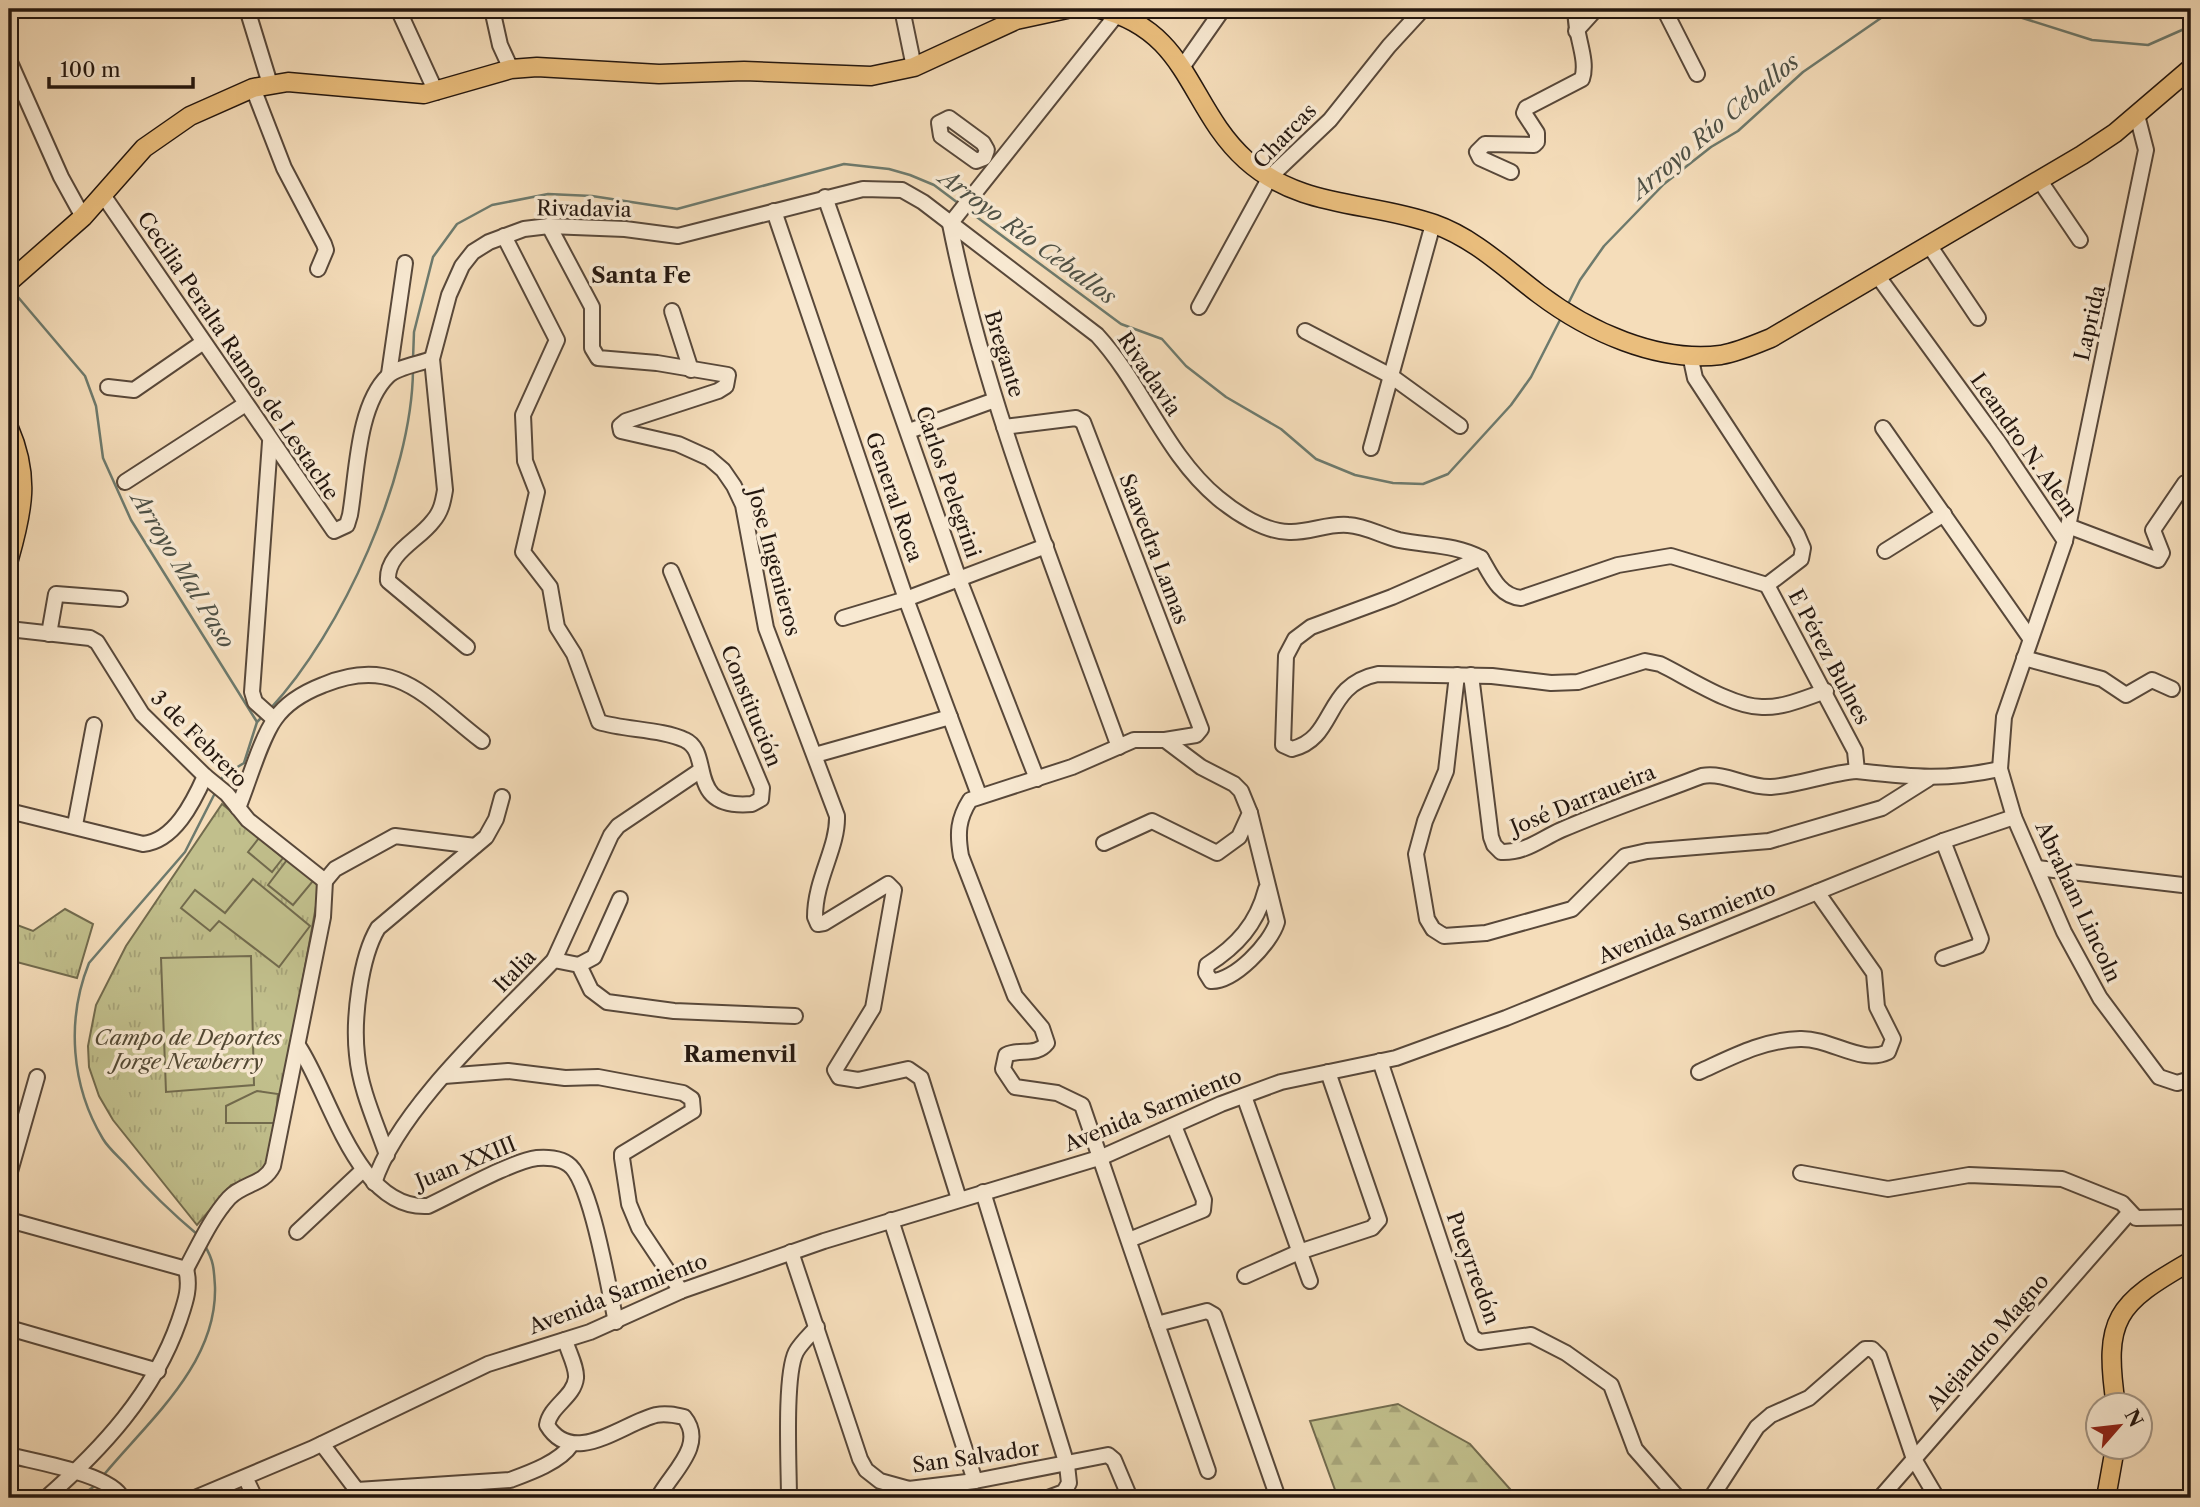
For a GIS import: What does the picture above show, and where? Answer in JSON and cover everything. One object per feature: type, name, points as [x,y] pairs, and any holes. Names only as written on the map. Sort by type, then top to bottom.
[{"type":"main road","points":[[10,279],[83,217],[123,169],[166,131],[190,116],[270,83],[288,82],[407,94],[436,92],[511,69],[659,74],[744,71],[856,78],[914,67],[1016,20],[1067,9]]},
{"type":"main road","points":[[1100,9],[1118,13],[1152,34],[1183,66],[1218,127],[1246,160],[1270,177],[1324,201],[1433,224],[1486,254],[1572,317],[1619,340],[1690,355],[1730,353],[1771,338],[2040,181],[2115,133],[2191,68]]},
{"type":"main road","points":[[9,428],[23,476],[24,498],[9,559]]},
{"type":"main road","points":[[2113,1392],[2104,1349],[2105,1333],[2113,1312],[2137,1281],[2191,1248]]},
{"type":"main road","points":[[2114,1392],[2111,1337],[2120,1315],[2149,1285],[2191,1258]]},
{"type":"main road","points":[[2106,1498],[2112,1462]]},
{"type":"street","points":[[247,9],[270,83]]},
{"type":"street","points":[[398,9],[436,92]]},
{"type":"street","points":[[492,9],[500,45],[511,69]]},
{"type":"street","points":[[902,9],[914,67]]},
{"type":"street","points":[[1183,66],[1223,9]]},
{"type":"street","name":"Charcas","points":[[1199,307],[1270,177],[1330,120],[1389,46],[1423,9]]},
{"type":"street","points":[[1511,172],[1480,158],[1477,152],[1485,145],[1534,145],[1537,142],[1537,133],[1524,113],[1526,108],[1581,79],[1585,70],[1576,31],[1576,9]]},
{"type":"street","points":[[1576,31],[1596,9]]},
{"type":"street","points":[[1664,9],[1697,74]]},
{"type":"street","points":[[952,221],[972,197],[990,162],[1118,13]]},
{"type":"street","points":[[9,60],[61,177],[83,217]]},
{"type":"street","points":[[253,88],[284,168],[324,244],[326,250],[318,269]]},
{"type":"street","name":"Laprida","points":[[2065,541],[2146,150],[2137,115]]},
{"type":"street","points":[[2040,181],[2080,240]]},
{"type":"street","name":"Rivadavia","points":[[467,648],[388,581],[391,561],[433,522],[442,508],[445,490],[426,361],[449,295],[462,266],[473,251],[524,229],[549,226],[625,229],[678,236],[863,189],[902,190],[923,202],[952,221],[1097,335],[1117,356],[1161,429],[1192,471],[1216,497],[1239,513],[1274,530],[1290,532],[1348,525],[1399,540],[1462,548],[1481,558]]},
{"type":"street","name":"Cecilia Peralta Ramos de Lestache","points":[[103,195],[244,405],[334,531],[341,531],[347,525],[350,515],[366,413],[376,391],[394,372]]},
{"type":"street","name":"Carlos Pelegrini","points":[[825,197],[960,579],[1037,779]]},
{"type":"street","name":"General Roca","points":[[774,211],[906,599],[979,795]]},
{"type":"street","name":"Bregante","points":[[952,221],[973,327],[995,400],[1119,747]]},
{"type":"street","points":[[1371,448],[1433,224]]},
{"type":"street","name":"Jose Ingenieros","points":[[549,226],[592,307],[593,348],[598,358],[722,372],[729,380],[718,391],[626,421],[620,426],[621,431],[678,444],[709,458],[723,470],[743,505],[766,628],[837,816],[838,830],[823,867],[815,917],[818,924],[842,914],[877,888],[888,884],[894,890],[873,1008],[835,1070],[839,1077],[848,1079],[899,1069],[908,1069],[921,1078],[959,1199]]},
{"type":"street","name":"Constitución","points":[[504,236],[557,340],[523,415],[525,461],[537,492],[523,552],[550,587],[557,627],[573,654],[599,722],[685,739],[697,754],[703,782],[715,797],[743,804],[761,799],[762,788],[757,775],[671,571]]},
{"type":"street","points":[[1929,245],[1978,318]]},
{"type":"street","points":[[405,263],[394,372],[426,361]]},
{"type":"street","name":"Leandro N. Alem","points":[[1877,275],[1997,440],[2065,541],[2004,717],[2000,769],[2014,817]]},
{"type":"street","points":[[672,311],[691,370]]},
{"type":"street","points":[[1304,331],[1391,376],[1460,426]]},
{"type":"street","points":[[108,387],[134,390],[202,343]]},
{"type":"street","points":[[1690,355],[1695,377],[1797,534],[1803,548],[1801,559],[1768,585],[1671,556],[1618,565],[1521,598],[1511,597],[1499,588],[1481,558],[1392,597],[1311,627],[1296,639],[1286,656],[1283,745],[1292,749],[1306,746],[1314,739],[1341,693],[1361,677],[1378,674],[1464,675],[1551,683],[1578,682],[1645,661],[1660,664],[1753,706],[1788,704],[1826,691]]},
{"type":"street","points":[[909,431],[995,400]]},
{"type":"street","points":[[125,482],[244,405]]},
{"type":"street","name":"Saavedra Lamas","points":[[1004,427],[1076,418],[1083,422],[1201,729],[1196,735],[1165,740]]},
{"type":"street","points":[[1883,428],[2030,638]]},
{"type":"street","points":[[270,442],[252,692],[256,702],[271,716]]},
{"type":"street","points":[[2068,526],[2158,560],[2162,553],[2153,530],[2185,483]]},
{"type":"street","points":[[1885,551],[1944,514]]},
{"type":"street","points":[[843,618],[906,599],[1046,546]]},
{"type":"street","name":"E Pérez Bulnes","points":[[1768,585],[1826,691],[1855,751],[1857,771]]},
{"type":"street","points":[[49,634],[56,594],[120,599]]},
{"type":"street","name":"3 de Febrero","points":[[9,629],[90,638],[97,642],[133,703],[207,778],[227,794],[248,820],[325,881]]},
{"type":"street","points":[[2024,658],[2102,679],[2126,695],[2151,680],[2172,689]]},
{"type":"street","points":[[238,808],[271,716],[315,688],[343,677],[383,674],[412,686],[482,741]]},
{"type":"street","points":[[1464,675],[1446,771],[1425,821],[1416,854],[1427,919],[1433,929],[1444,936],[1486,933],[1572,909],[1625,856],[1647,851],[1769,841],[1882,808],[1928,779]]},
{"type":"street","name":"José Darraueira","points":[[1464,675],[1491,837],[1501,852],[1516,852],[1528,848],[1559,831],[1702,775],[1715,774],[1773,787],[1834,773],[1857,771]]},
{"type":"street","points":[[815,755],[950,717]]},
{"type":"street","points":[[75,825],[94,725]]},
{"type":"street","points":[[1208,1471],[1082,1105],[1057,1093],[1015,1087],[1003,1069],[1006,1055],[1014,1051],[1032,1053],[1047,1043],[1042,1028],[1016,996],[961,856],[957,834],[960,820],[970,800],[979,795],[1037,779],[1134,740],[1165,740],[1201,767],[1234,784],[1241,791],[1256,829],[1266,890],[1277,922],[1265,945],[1226,978],[1211,981],[1206,973],[1208,965],[1236,944],[1249,929],[1260,914],[1266,890]]},
{"type":"street","points":[[1857,771],[1928,779],[1957,778],[2000,769]]},
{"type":"street","points":[[554,960],[611,835],[618,826],[701,770]]},
{"type":"street","points":[[9,811],[75,825],[143,844],[158,843],[170,832],[207,778]]},
{"type":"street","points":[[387,1155],[362,1081],[357,1054],[362,966],[368,945],[378,928],[475,846],[492,827],[502,797]]},
{"type":"street","points":[[1104,843],[1152,821],[1217,853],[1228,848],[1238,837],[1250,813]]},
{"type":"street","name":"Avenida Sarmiento","points":[[195,1498],[246,1479],[488,1364],[616,1322],[681,1291],[891,1220],[1101,1157],[1281,1082],[1380,1061],[1506,1018],[1943,841],[2014,817]]},
{"type":"street","name":"Abraham Lincoln","points":[[2014,817],[2090,981],[2138,1050],[2164,1080],[2177,1083],[2191,1079]]},
{"type":"street","points":[[46,1498],[81,1475],[139,1400],[158,1371],[186,1300],[189,1265],[210,1224],[230,1196],[268,1176],[283,1130],[323,917],[325,881],[335,869],[395,836],[475,846]]},
{"type":"street","points":[[1943,841],[1981,939],[1978,946],[1943,958]]},
{"type":"street","points":[[2037,868],[2191,886]]},
{"type":"street","points":[[1699,1072],[1758,1045],[1779,1040],[1805,1038],[1839,1045],[1867,1058],[1888,1052],[1893,1039],[1877,1007],[1874,973],[1816,892]]},
{"type":"street","points":[[620,899],[594,957],[579,965],[591,990],[607,1002],[674,1011],[795,1016]]},
{"type":"street","name":"Italia","points":[[374,1183],[387,1155],[428,1093],[554,960],[579,965]]},
{"type":"street","name":"Juan XXIII","points":[[299,1047],[363,1170],[374,1183],[402,1202],[428,1206],[533,1158],[557,1159],[568,1164],[577,1173],[587,1195],[616,1322]]},
{"type":"street","name":"Pueyrredón","points":[[1380,1061],[1472,1337],[1480,1342],[1531,1335],[1566,1353],[1611,1385],[1630,1428],[1635,1450],[1678,1498]]},
{"type":"street","points":[[444,1076],[508,1071],[565,1078],[598,1077],[683,1093],[692,1099],[693,1111],[622,1154],[629,1203],[639,1228],[681,1291]]},
{"type":"street","points":[[1245,1276],[1299,1252],[1373,1228],[1379,1220],[1328,1072]]},
{"type":"street","points":[[9,1175],[37,1077]]},
{"type":"street","points":[[1244,1096],[1310,1281]]},
{"type":"street","points":[[1129,1240],[1203,1210],[1204,1200],[1174,1126]]},
{"type":"street","points":[[297,1232],[363,1170]]},
{"type":"street","points":[[1801,1173],[1888,1189],[1969,1175],[2062,1179],[2116,1200],[2129,1213],[2188,1216]]},
{"type":"street","points":[[983,1192],[1068,1465],[1069,1483],[1065,1492],[1048,1498]]},
{"type":"street","name":"Alejandro Magno","points":[[1880,1498],[2129,1213]]},
{"type":"street","points":[[9,1220],[189,1265]]},
{"type":"street","points":[[891,1220],[975,1481]]},
{"type":"street","name":"San Salvador","points":[[792,1252],[859,1459],[866,1470],[880,1481],[909,1489],[975,1481],[1068,1465],[1108,1455],[1114,1460],[1130,1498]]},
{"type":"street","points":[[1157,1324],[1207,1311],[1214,1315],[1278,1498]]},
{"type":"street","points":[[789,1498],[790,1395],[794,1359],[797,1350],[817,1327]]},
{"type":"street","points":[[9,1328],[158,1371]]},
{"type":"street","points":[[565,1340],[576,1376],[574,1384],[549,1413],[547,1426],[553,1435],[571,1445],[596,1440],[656,1415],[684,1417],[693,1432],[692,1443],[658,1498]]},
{"type":"street","points":[[1710,1498],[1757,1427],[1770,1415],[1809,1398],[1865,1349],[1872,1349],[1879,1356],[1914,1459],[1937,1498]]},
{"type":"street","points":[[322,1444],[360,1494],[510,1479],[529,1473],[567,1451],[571,1445]]},
{"type":"street","points":[[9,1455],[113,1486],[122,1498]]},
{"type":"street","points":[[246,1479],[254,1498]]},
{"type":"green space","name":"Campo de Deportes Jorge Newberry","points":[[222,804],[320,884],[270,1160],[255,1177],[231,1185],[197,1225],[113,1120],[99,1096],[89,1067],[88,1046],[96,1005],[126,946]]},
{"type":"green space","points":[[259,838],[283,858],[272,872],[248,852]]},
{"type":"green space","points":[[287,860],[313,881],[293,905],[268,885]]},
{"type":"green space","points":[[253,879],[310,926],[279,967],[219,921],[210,931],[181,908],[195,890],[225,913]]},
{"type":"green space","points":[[65,909],[93,924],[77,978],[9,960],[9,922],[33,931]]},
{"type":"green space","points":[[251,956],[254,1085],[166,1092],[161,958]]},
{"type":"green space","points":[[257,1091],[278,1094],[275,1123],[226,1123],[226,1106]]},
{"type":"green space","points":[[1398,1404],[1470,1444],[1518,1498],[1338,1498],[1310,1421]]},
{"type":"waterway","name":"Arroyo Río Ceballos","points":[[1568,304],[1580,280],[1604,246],[1664,184],[1711,147],[1738,131],[1803,72],[1894,9]]},
{"type":"waterway","name":"Arroyo Río Ceballos","points":[[1994,9],[2092,40],[2148,45],[2191,26]]},
{"type":"waterway","name":"Arroyo Río Ceballos","points":[[413,359],[414,332],[433,257],[457,224],[492,205],[548,194],[592,196],[677,209],[844,164],[889,169],[910,175],[934,185],[958,203]]},
{"type":"waterway","name":"Arroyo Río Ceballos","points":[[966,209],[1121,324],[1162,339],[1186,366],[1226,397],[1281,429],[1316,459],[1355,475],[1393,483],[1423,484],[1448,474],[1511,405],[1531,377],[1562,316]]},
{"type":"waterway","name":"Arroyo Mal Paso","points":[[12,290],[85,376],[96,406],[103,458],[131,520],[257,722]]},
{"type":"waterway","name":"Arroyo Río Ceballos","points":[[270,709],[297,677],[323,638],[347,596],[368,550],[400,457],[410,412],[413,370]]},
{"type":"waterway","name":"Arroyo Río Ceballos","points":[[220,783],[223,776],[244,763],[257,722],[263,716]]},
{"type":"waterway","name":"Arroyo Río Ceballos","points":[[198,1235],[153,1194],[103,1139],[92,1119],[78,1075],[75,1030],[77,1007],[89,963],[185,852],[215,793]]},
{"type":"waterway","name":"Arroyo Río Ceballos","points":[[102,1477],[176,1391],[205,1342],[213,1315],[215,1287],[213,1266],[205,1246]]},
{"type":"waterway","name":"Arroyo Río Ceballos","points":[[78,1498],[96,1485]]},
{"type":"district","name":"Santa Fe","points":[[641,275]]},
{"type":"district","name":"Ramenvil","points":[[740,1054]]}]
